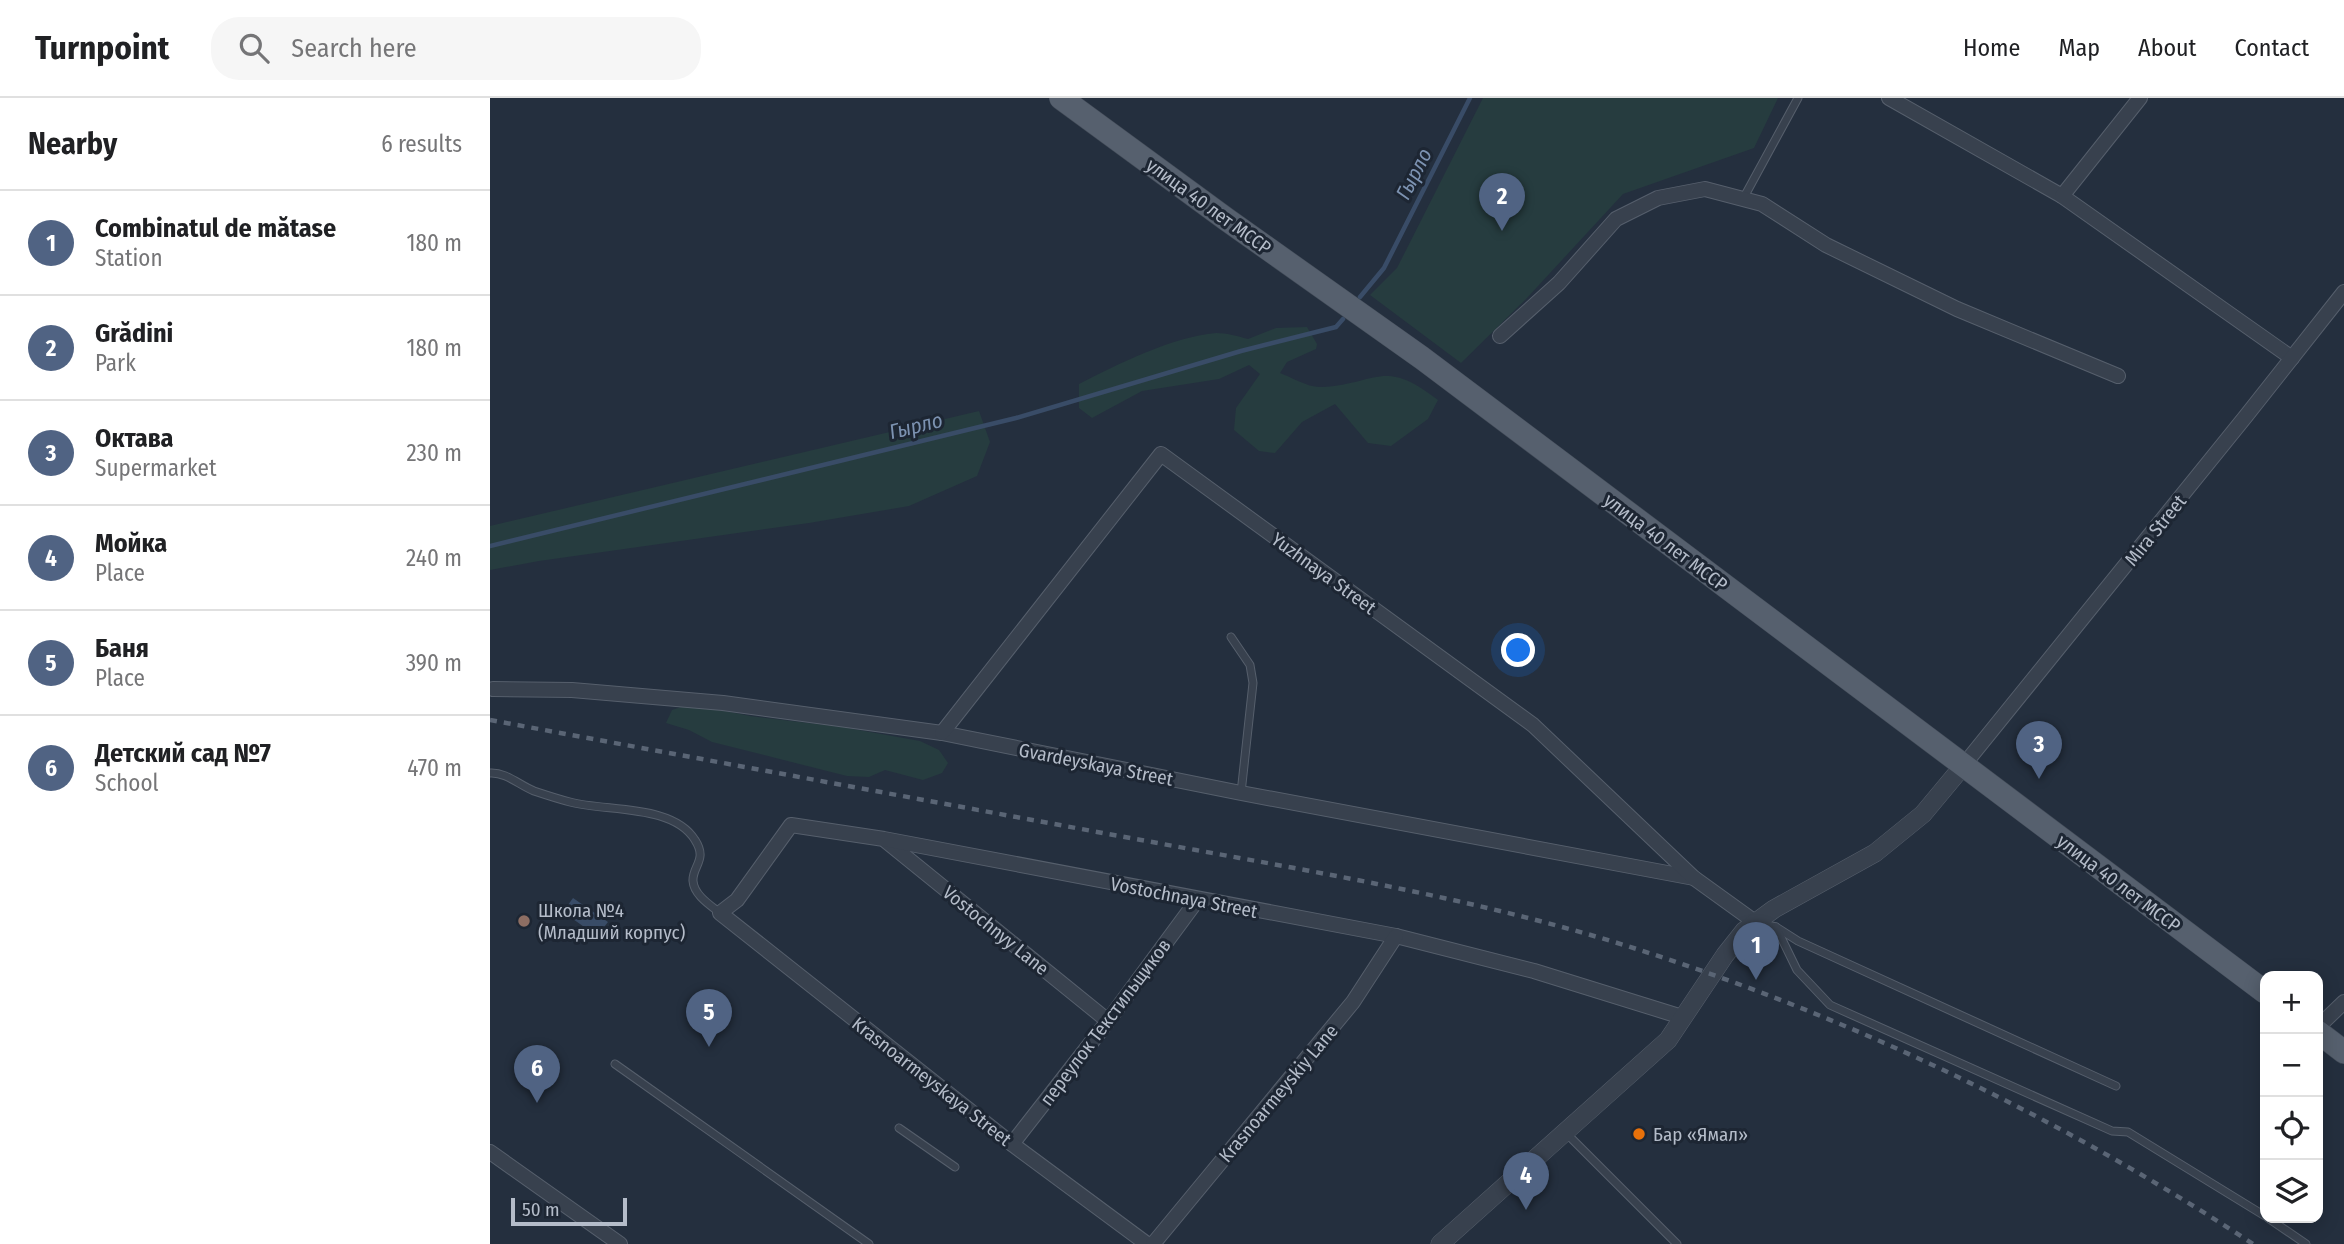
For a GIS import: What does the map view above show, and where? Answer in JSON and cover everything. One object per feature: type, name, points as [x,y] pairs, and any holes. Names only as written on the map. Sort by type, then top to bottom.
[{"type":"main road","name":"улица 40 лет МССР","points":[[1061,98],[1422,358],[2260,988]]},
{"type":"main road","points":[[2323,1033],[2344,1052]]},
{"type":"street","points":[[1889,98],[2062,196],[2292,358]]},
{"type":"street","points":[[2062,196],[2140,98]]},
{"type":"street","points":[[1500,336],[1559,283],[1616,219],[1658,198],[1705,189],[1762,204],[1826,244],[1956,309],[2118,376]]},
{"type":"street","name":"Mira Street","points":[[1963,766],[2344,292]]},
{"type":"street","name":"Yuzhnaya Street","points":[[942,733],[1161,454],[1533,724],[1694,878],[1755,922]]},
{"type":"street","name":"Gvardeyskaya Street","points":[[493,689],[572,690],[723,703],[942,733],[1241,793],[1694,878]]},
{"type":"street","points":[[1440,1244],[1668,1040],[1735,942],[1755,922],[1875,853],[1923,814],[1963,766]]},
{"type":"street","name":"Vostochnaya Street","points":[[720,913],[737,900],[791,825],[884,839],[1396,936],[1534,971],[1682,1017]]},
{"type":"street","name":"Vostochnyy Lane","points":[[884,839],[1108,1021]]},
{"type":"street","name":"переулок Текстильщиков","points":[[1012,1144],[1198,900]]},
{"type":"street","name":"Krasnoarmeyskaya Street","points":[[720,913],[1012,1144],[1147,1244]]},
{"type":"street","name":"Krasnoarmeyskiy Lane","points":[[1153,1244],[1353,1002],[1396,936]]},
{"type":"street","points":[[2323,1024],[2344,1002]]},
{"type":"street","points":[[490,1153],[620,1244]]},
{"type":"lane","points":[[1743,199],[1798,98]]},
{"type":"lane","points":[[1231,637],[1250,665],[1253,683],[1241,793]]},
{"type":"lane","points":[[490,773],[498,772],[532,790],[572,803],[651,814],[677,822],[694,838],[701,851],[693,881],[697,890],[701,898],[720,913]]},
{"type":"lane","points":[[1755,922],[1776,927],[1798,941],[2116,1086]]},
{"type":"lane","points":[[1776,927],[1797,970],[1830,1005],[2112,1131],[2128,1132],[2260,1213]]},
{"type":"lane","points":[[615,1064],[869,1244]]},
{"type":"lane","points":[[898,1128],[956,1167]]},
{"type":"lane","points":[[1565,1133],[1677,1244]]},
{"type":"lane","points":[[2276,1223],[2306,1244]]},
{"type":"green space","points":[[1483,98],[1778,98],[1754,148],[1623,194],[1526,299],[1461,363],[1370,295],[1397,268]]},
{"type":"green space","points":[[1307,327],[1317,344],[1316,349],[1287,362],[1280,373],[1316,387],[1380,376],[1405,379],[1438,400],[1428,419],[1391,446],[1368,443],[1335,404],[1302,422],[1275,453],[1259,451],[1234,430],[1236,408],[1260,374],[1249,365],[1219,379],[1142,391],[1092,418],[1079,408],[1079,384],[1164,346],[1216,333],[1248,339],[1276,328]]},
{"type":"green space","points":[[979,411],[990,442],[977,476],[909,506],[490,570],[490,526]]},
{"type":"green space","points":[[690,704],[750,716],[842,727],[920,741],[939,750],[948,763],[942,773],[923,780],[885,770],[869,777],[847,776],[712,742],[689,730],[666,723],[672,710]]},
{"type":"water","points":[[573,898],[608,922],[597,936],[563,912]]},
{"type":"waterway","name":"Гырло","points":[[1360,297],[1384,268],[1470,98]]},
{"type":"waterway","name":"Гырло","points":[[490,546],[1016,418],[1241,351],[1336,327],[1343,319]]},
{"type":"railway","points":[[490,720],[1384,885],[1505,912],[1624,945],[1789,1003],[1949,1073],[2104,1153],[2253,1244]]},
{"type":"place","name":"Grădini","points":[[1502,231]]},
{"type":"place","name":"Октава","points":[[2039,779]]},
{"type":"place","name":"Школа №4 (Младший корпус)","points":[[524,921]]},
{"type":"place","name":"Combinatul de mătase","points":[[1756,980]]},
{"type":"place","name":"Баня","points":[[709,1047]]},
{"type":"place","name":"Детский сад №7","points":[[537,1103]]},
{"type":"place","name":"Бар «Ямал»","points":[[1639,1134]]},
{"type":"place","name":"Мойка","points":[[1526,1210]]}]
